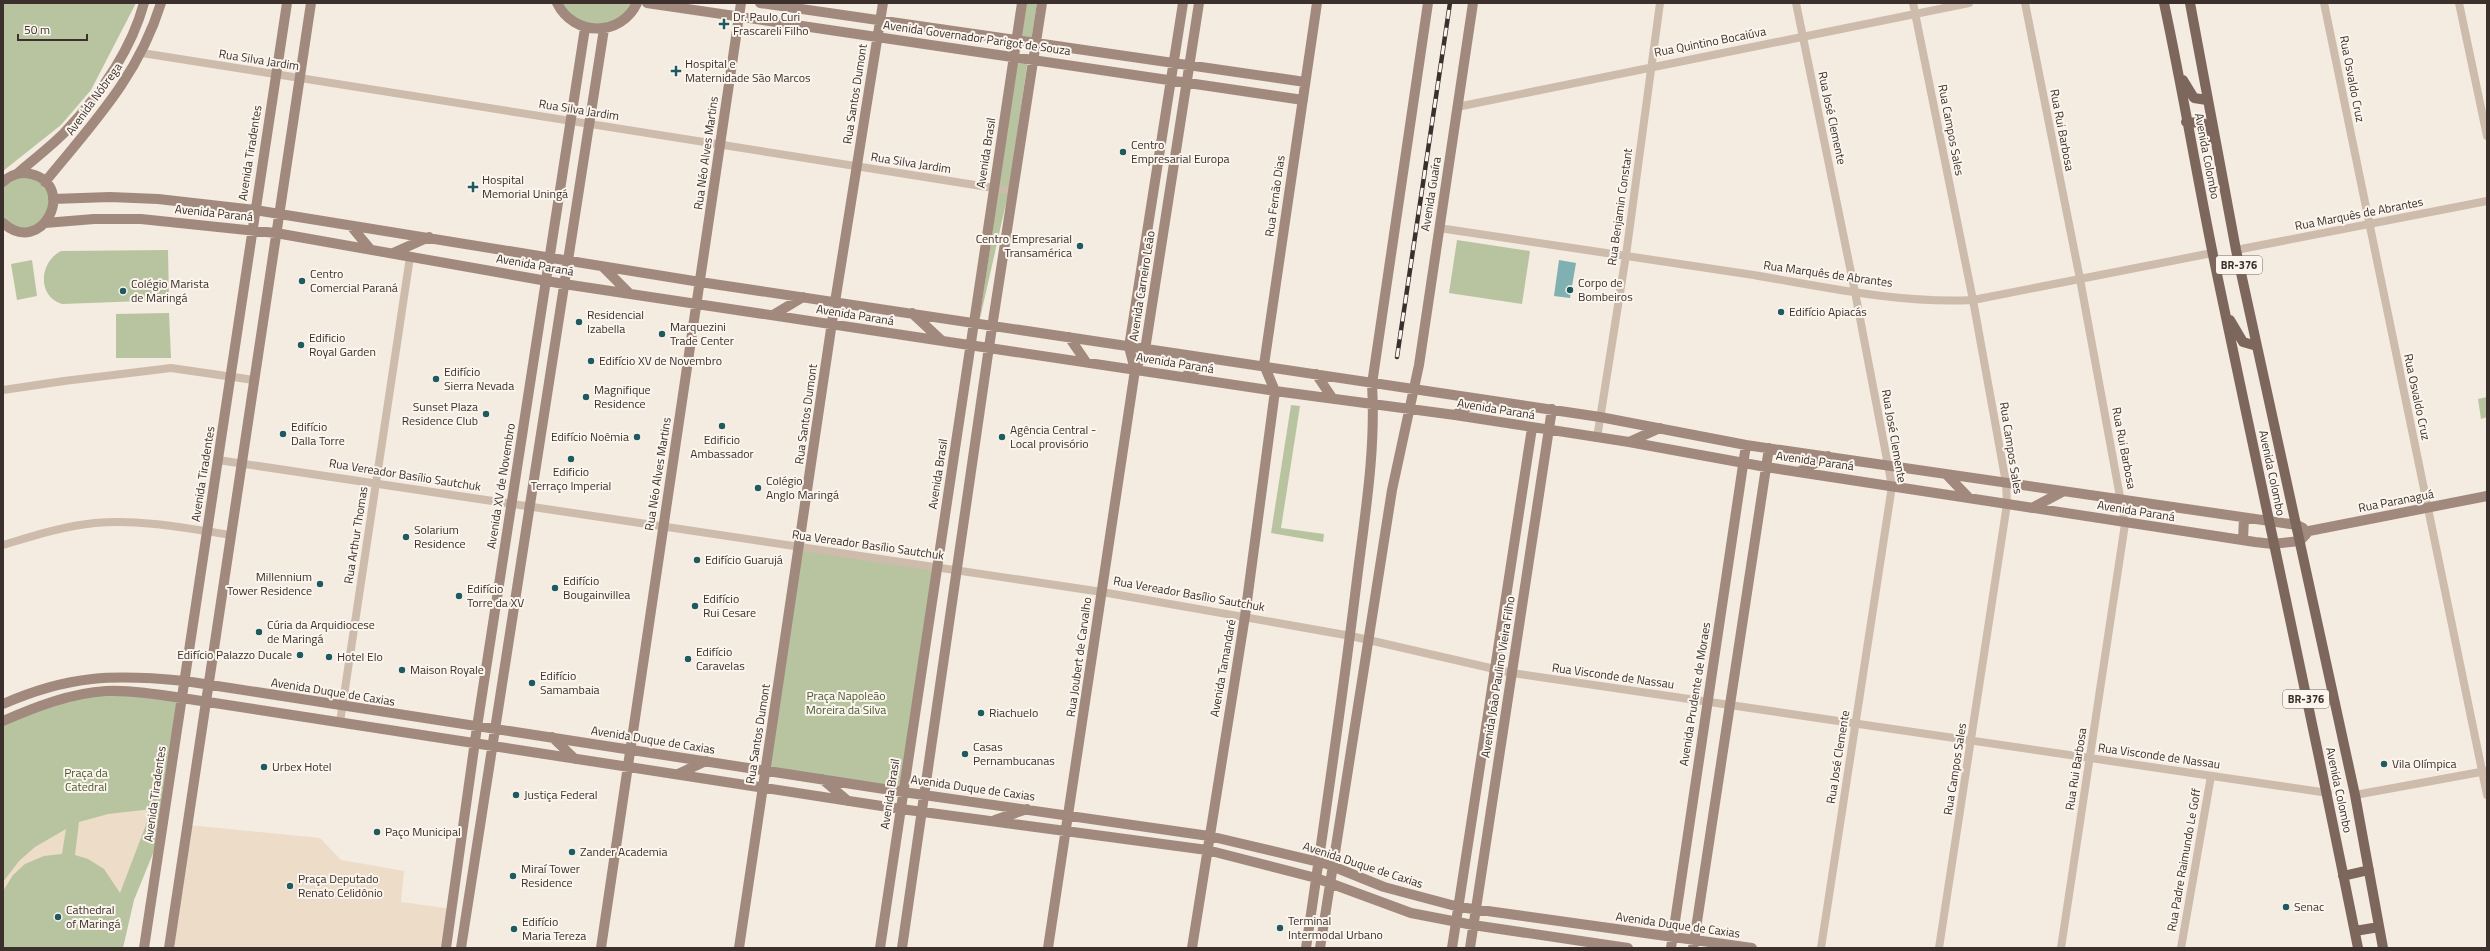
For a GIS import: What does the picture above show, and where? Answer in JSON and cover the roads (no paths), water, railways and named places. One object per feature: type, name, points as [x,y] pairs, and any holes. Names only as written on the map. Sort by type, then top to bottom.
[{"type":"main road","name":"Avenida Nóbrega","points":[[3,182],[18,173],[64,133],[105,84],[141,16],[144,3]]},
{"type":"main road","name":"Avenida Nóbrega","points":[[45,182],[109,105],[142,53],[161,3]]},
{"type":"main road","name":"Avenida Tiradentes","points":[[144,948],[286,3]]},
{"type":"main road","points":[[169,948],[311,3]]},
{"type":"main road","points":[[557,3],[567,18],[585,28],[604,29],[625,20],[637,3]]},
{"type":"main road","name":"Avenida Governador Parigot de Souza","points":[[647,3],[1303,100]]},
{"type":"main road","name":"Rua Néo Alves Martins","points":[[601,948],[741,3]]},
{"type":"main road","name":"Avenida Governador Parigot de Souza","points":[[760,3],[1305,82]]},
{"type":"main road","name":"Rua Santos Dumont","points":[[739,948],[835,302],[883,3]]},
{"type":"main road","name":"Avenida Brasil","points":[[880,948],[1022,3]]},
{"type":"main road","points":[[902,948],[923,813],[992,325],[1042,3]]},
{"type":"main road","name":"Avenida Carneiro Leão","points":[[1135,370],[1129,347],[1183,3]]},
{"type":"main road","name":"Avenida Carneiro Leão","points":[[1135,370],[1145,350],[1199,3]]},
{"type":"main road","name":"Rua Fernão Dias","points":[[1264,366],[1317,3]]},
{"type":"main road","points":[[1306,948],[1351,636],[1368,497],[1374,436],[1372,384],[1428,3]]},
{"type":"main road","name":"Avenida Guaíra","points":[[1320,948],[1392,490],[1409,409],[1415,390],[1473,3]]},
{"type":"main road","name":"Avenida Colombo","points":[[2164,3],[2178,68],[2186,122],[2212,253],[2270,522],[2273,544],[2328,793],[2358,948]]},
{"type":"main road","name":"Avenida Colombo","points":[[2190,3],[2236,250],[2355,795],[2383,948]]},
{"type":"main road","name":"Avenida XV de Novembro","points":[[446,948],[511,504],[547,281],[585,28]]},
{"type":"main road","points":[[461,948],[528,506],[604,29]]},
{"type":"main road","points":[[2178,68],[2189,93],[2194,98],[2207,100]]},
{"type":"main road","points":[[2186,122],[2203,123],[2208,129],[2220,165]]},
{"type":"main road","points":[[3,223],[12,229],[24,232],[32,231],[46,223],[53,209],[53,199],[45,182],[36,175],[18,173]]},
{"type":"main road","name":"Avenida Paraná","points":[[53,199],[110,197],[150,199],[255,210],[700,282],[974,322],[1145,350],[1264,366],[1479,400],[1552,409],[1746,445],[1828,456],[2006,484],[2297,525]]},
{"type":"main road","name":"Avenida Paraná","points":[[46,223],[94,219],[141,219],[276,233],[564,284],[1275,391],[1455,415],[1629,442],[1766,467],[2007,504],[2124,524],[2273,544],[2300,540]]},
{"type":"main road","points":[[351,226],[370,250]]},
{"type":"main road","points":[[393,253],[429,237]]},
{"type":"main road","points":[[603,267],[628,294]]},
{"type":"main road","points":[[773,315],[803,297]]},
{"type":"main road","points":[[2224,306],[2243,342],[2257,346]]},
{"type":"main road","points":[[912,314],[941,340]]},
{"type":"main road","points":[[1069,337],[1086,362]]},
{"type":"main road","points":[[1184,377],[1213,359]]},
{"type":"main road","points":[[1264,366],[1275,391]]},
{"type":"main road","name":"Rua Joubert de Carvalho","points":[[1048,948],[1135,370]]},
{"type":"main road","points":[[1316,374],[1333,399]]},
{"type":"main road","name":"Avenida Tamandaré","points":[[1192,948],[1245,616],[1275,391]]},
{"type":"main road","points":[[1455,415],[1479,400]]},
{"type":"main road","name":"Avenida João Paulino Vieira Filho","points":[[1470,948],[1552,409]]},
{"type":"main road","name":"Avenida João Paulino Vieira Filho","points":[[1452,948],[1532,428]]},
{"type":"main road","points":[[1629,442],[1660,428]]},
{"type":"main road","name":"Avenida Prudente de Moraes","points":[[1671,948],[1746,445]]},
{"type":"main road","points":[[1693,944],[1769,448]]},
{"type":"main road","points":[[1800,472],[1828,456]]},
{"type":"main road","points":[[1947,475],[1969,498]]},
{"type":"main road","points":[[2032,508],[2062,492]]},
{"type":"main road","name":"Rua Paranaguá","points":[[2309,531],[2428,509],[2487,496]]},
{"type":"main road","points":[[2243,540],[2244,518]]},
{"type":"main road","points":[[2297,525],[2309,531],[2300,540]]},
{"type":"main road","points":[[73,697],[107,676]]},
{"type":"main road","name":"Avenida Duque de Caxias","points":[[3,704],[34,691],[55,685],[107,676],[185,681],[342,707],[552,737],[903,792],[1069,814],[1209,836],[1318,862],[1332,866],[1384,887],[1458,907],[1672,937],[1693,944],[1752,948]]},
{"type":"main road","points":[[3,721],[24,712],[73,697],[105,691],[134,692],[182,698],[475,744],[628,766],[923,813],[1207,850],[1316,878],[1411,913],[1474,925],[1628,948]]},
{"type":"main road","points":[[266,695],[291,715]]},
{"type":"main road","points":[[3,708],[24,712]]},
{"type":"main road","points":[[408,733],[441,721]]},
{"type":"main road","points":[[552,737],[575,759]]},
{"type":"main road","points":[[678,774],[706,761]]},
{"type":"main road","points":[[822,779],[848,801]]},
{"type":"main road","points":[[993,821],[1028,809]]},
{"type":"main road","points":[[1124,823],[1154,842]]},
{"type":"main road","points":[[1262,863],[1287,854]]},
{"type":"main road","points":[[2343,876],[2369,870]]},
{"type":"main road","points":[[1384,887],[1411,913]]},
{"type":"main road","points":[[2355,931],[2378,927]]},
{"type":"street","name":"Rua Benjamin Constant","points":[[1597,438],[1626,255],[1660,3]]},
{"type":"street","name":"Rua José Clemente","points":[[1796,3],[1855,292],[1892,486],[1820,948]]},
{"type":"street","name":"Rua Campos Sales","points":[[1913,3],[1973,300],[2006,484],[2007,504],[1939,948]]},
{"type":"street","name":"Rua Quintino Bocaiúva","points":[[1457,107],[1652,66],[1969,3]]},
{"type":"street","name":"Rua Rui Barbosa","points":[[2025,3],[2122,500],[2124,524],[2061,948]]},
{"type":"street","name":"Rua Osvaldo Cruz","points":[[2324,3],[2428,509],[2484,771],[2487,795]]},
{"type":"street","points":[[2459,3],[2487,136]]},
{"type":"street","name":"Rua Silva Jardim","points":[[142,53],[1013,191]]},
{"type":"street","name":"Rua Marquês de Abrantes","points":[[2236,250],[2487,201]]},
{"type":"street","name":"Rua Marquês de Abrantes","points":[[1439,228],[1626,255],[1855,292],[1947,302],[1973,300],[2212,253]]},
{"type":"street","name":"Rua Arthur Thomas","points":[[340,722],[410,257]]},
{"type":"street","points":[[3,390],[64,380],[171,368],[254,380]]},
{"type":"street","name":"Rua Vereador Basílio Sautchuk","points":[[218,460],[799,547],[937,566],[1102,592],[1245,616],[1368,639],[1512,673]]},
{"type":"street","points":[[3,545],[40,534],[94,523],[140,522],[231,535]]},
{"type":"street","name":"Rua Visconde de Nassau","points":[[1512,673],[2328,793]]},
{"type":"street","points":[[2355,795],[2484,771]]},
{"type":"street","name":"Rua Padre Raimundo Le Goff","points":[[2181,948],[2211,776]]},
{"type":"water","points":[[1559,260],[1576,263],[1570,298],[1554,296]]},
{"type":"railway","points":[[1397,357],[1450,3]]},
{"type":"place","name":"Dr. Paulo Curi Frascareli Filho","points":[[724,24]]},
{"type":"place","name":"Hospital e Maternidade São Marcos","points":[[676,71]]},
{"type":"place","name":"Centro Empresarial Europa","points":[[1123,152]]},
{"type":"place","name":"Hospital Memorial Uningá","points":[[473,187]]},
{"type":"place","name":"Centro Empresarial Transamérica","points":[[1080,246]]},
{"type":"place","name":"Centro Comercial Paraná","points":[[302,281]]},
{"type":"place","name":"Corpo de Bombeiros","points":[[1570,290]]},
{"type":"place","name":"Colégio Marista de Maringá","points":[[123,291]]},
{"type":"place","name":"Edifício Apiacás","points":[[1781,312]]},
{"type":"place","name":"Residencial Izabella","points":[[579,322]]},
{"type":"place","name":"Marquezini Trade Center","points":[[662,334]]},
{"type":"place","name":"Edificio Royal Garden","points":[[301,345]]},
{"type":"place","name":"Edifício XV de Novembro","points":[[591,361]]},
{"type":"place","name":"Edifício Sierra Nevada","points":[[436,379]]},
{"type":"place","name":"Magnifique Residence","points":[[586,397]]},
{"type":"place","name":"Sunset Plaza Residence Club","points":[[486,414]]},
{"type":"place","name":"Edificio Ambassador","points":[[722,426]]},
{"type":"place","name":"Edifício Dalla Torre","points":[[283,434]]},
{"type":"place","name":"Edifício Noêmia","points":[[637,437]]},
{"type":"place","name":"Agência Central - Local provisório","points":[[1002,437]]},
{"type":"place","name":"Edificio Terraço Imperial","points":[[571,459]]},
{"type":"place","name":"Colégio Anglo Maringá","points":[[758,488]]},
{"type":"place","name":"Solarium Residence","points":[[406,537]]},
{"type":"place","name":"Edifício Guarujá","points":[[697,560]]},
{"type":"place","name":"Millennium Tower Residence","points":[[320,584]]},
{"type":"place","name":"Edifício Bougainvillea","points":[[555,588]]},
{"type":"place","name":"Edifício Torre da XV","points":[[459,596]]},
{"type":"place","name":"Edifício Rui Cesare","points":[[695,606]]},
{"type":"place","name":"Cúria da Arquidiocese de Maringá","points":[[259,632]]},
{"type":"place","name":"Edifício Palazzo Ducale","points":[[300,655]]},
{"type":"place","name":"Hotel Elo","points":[[329,657]]},
{"type":"place","name":"Edifício Caravelas","points":[[688,659]]},
{"type":"place","name":"Maison Royale","points":[[402,670]]},
{"type":"place","name":"Edifício Samambaia","points":[[532,683]]},
{"type":"place","name":"Riachuelo","points":[[981,713]]},
{"type":"place","name":"Casas Pernambucanas","points":[[965,754]]},
{"type":"place","name":"Vila Olímpica","points":[[2384,764]]},
{"type":"place","name":"Urbex Hotel","points":[[264,767]]},
{"type":"place","name":"Justiça Federal","points":[[516,795]]},
{"type":"place","name":"Paço Municipal","points":[[377,832]]},
{"type":"place","name":"Zander Academia","points":[[572,852]]},
{"type":"place","name":"Miraí Tower Residence","points":[[513,876]]},
{"type":"place","name":"Praça Deputado Renato Celidônio","points":[[290,886]]},
{"type":"place","name":"Senac","points":[[2286,907]]},
{"type":"place","name":"Cathedral of Maringá","points":[[58,917]]},
{"type":"place","name":"Terminal Intermodal Urbano","points":[[1280,928]]},
{"type":"place","name":"Edifício Maria Tereza","points":[[514,929]]},
{"type":"park label","name":"Praça Napoleão Moreira da Silva","points":[[846,703]]},
{"type":"park label","name":"Praça da Catedral","points":[[86,780]]}]
